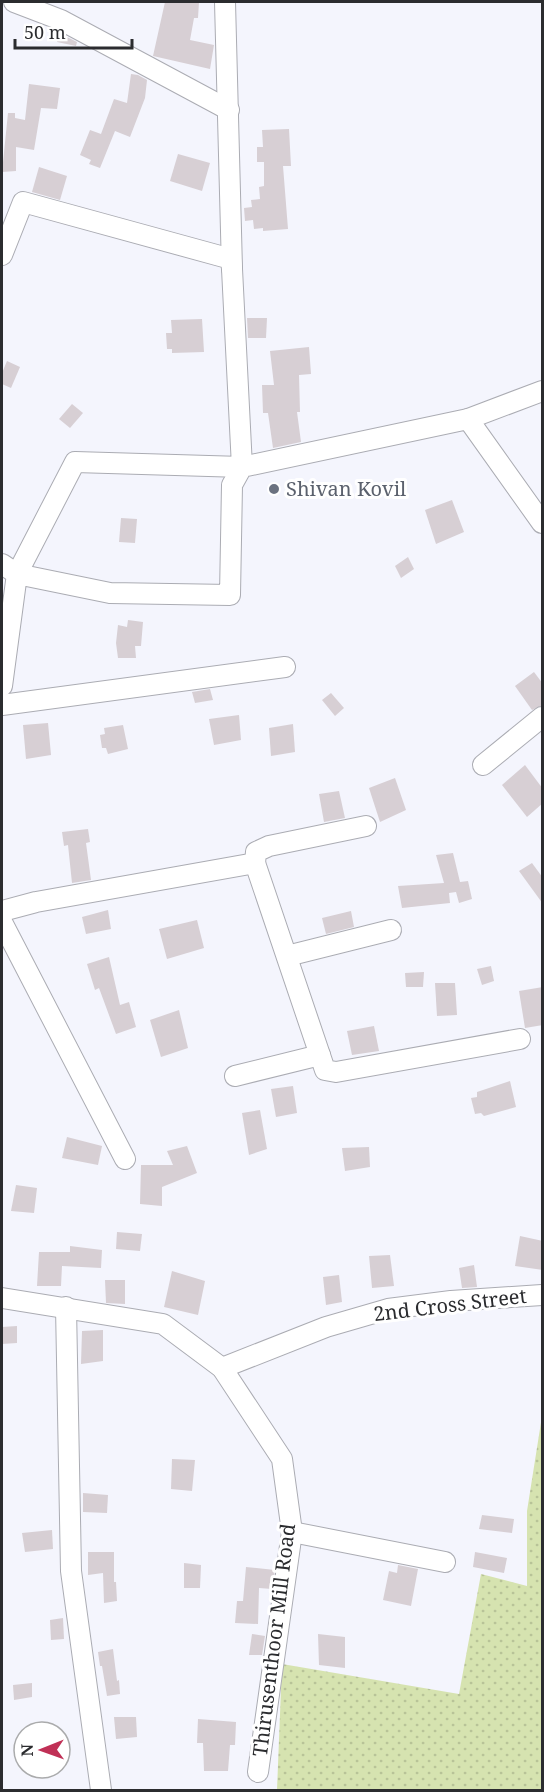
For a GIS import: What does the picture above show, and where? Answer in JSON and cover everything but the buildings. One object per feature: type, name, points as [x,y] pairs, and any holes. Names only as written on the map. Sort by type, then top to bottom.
[{"type":"street","points":[[14,2],[61,20],[229,110]]},
{"type":"street","points":[[9,569],[110,593],[230,595],[232,485],[242,467],[232,269],[225,2]]},
{"type":"street","points":[[2,255],[23,202],[231,259],[232,269]]},
{"type":"street","points":[[2,686],[9,569],[75,462],[242,467],[468,419],[543,391]]},
{"type":"street","points":[[468,419],[543,523]]},
{"type":"street","points":[[2,705],[285,667]]},
{"type":"street","points":[[483,765],[543,717]]},
{"type":"street","points":[[366,826],[269,846],[256,852],[255,863],[325,1070],[336,1071],[520,1039]]},
{"type":"street","points":[[2,911],[36,902],[255,863]]},
{"type":"street","points":[[2,922],[125,1159]]},
{"type":"street","points":[[287,956],[391,930]]},
{"type":"street","points":[[235,1076],[320,1055]]},
{"type":"street","name":"2nd Cross Street","points":[[222,1368],[326,1327],[388,1309],[451,1301],[543,1295]]},
{"type":"street","name":"Thirusenthoor Mill Road","points":[[2,1298],[163,1324],[222,1368],[282,1459],[292,1532],[258,1772]]},
{"type":"street","points":[[66,1307],[71,1571],[101,1791]]},
{"type":"street","points":[[292,1532],[445,1562]]},
{"type":"green space","points":[[542,1416],[542,1790],[277,1790],[282,1664],[459,1694],[481,1574],[527,1586],[527,1511]]},
{"type":"place","name":"Shivan Kovil","points":[[274,489]]}]
